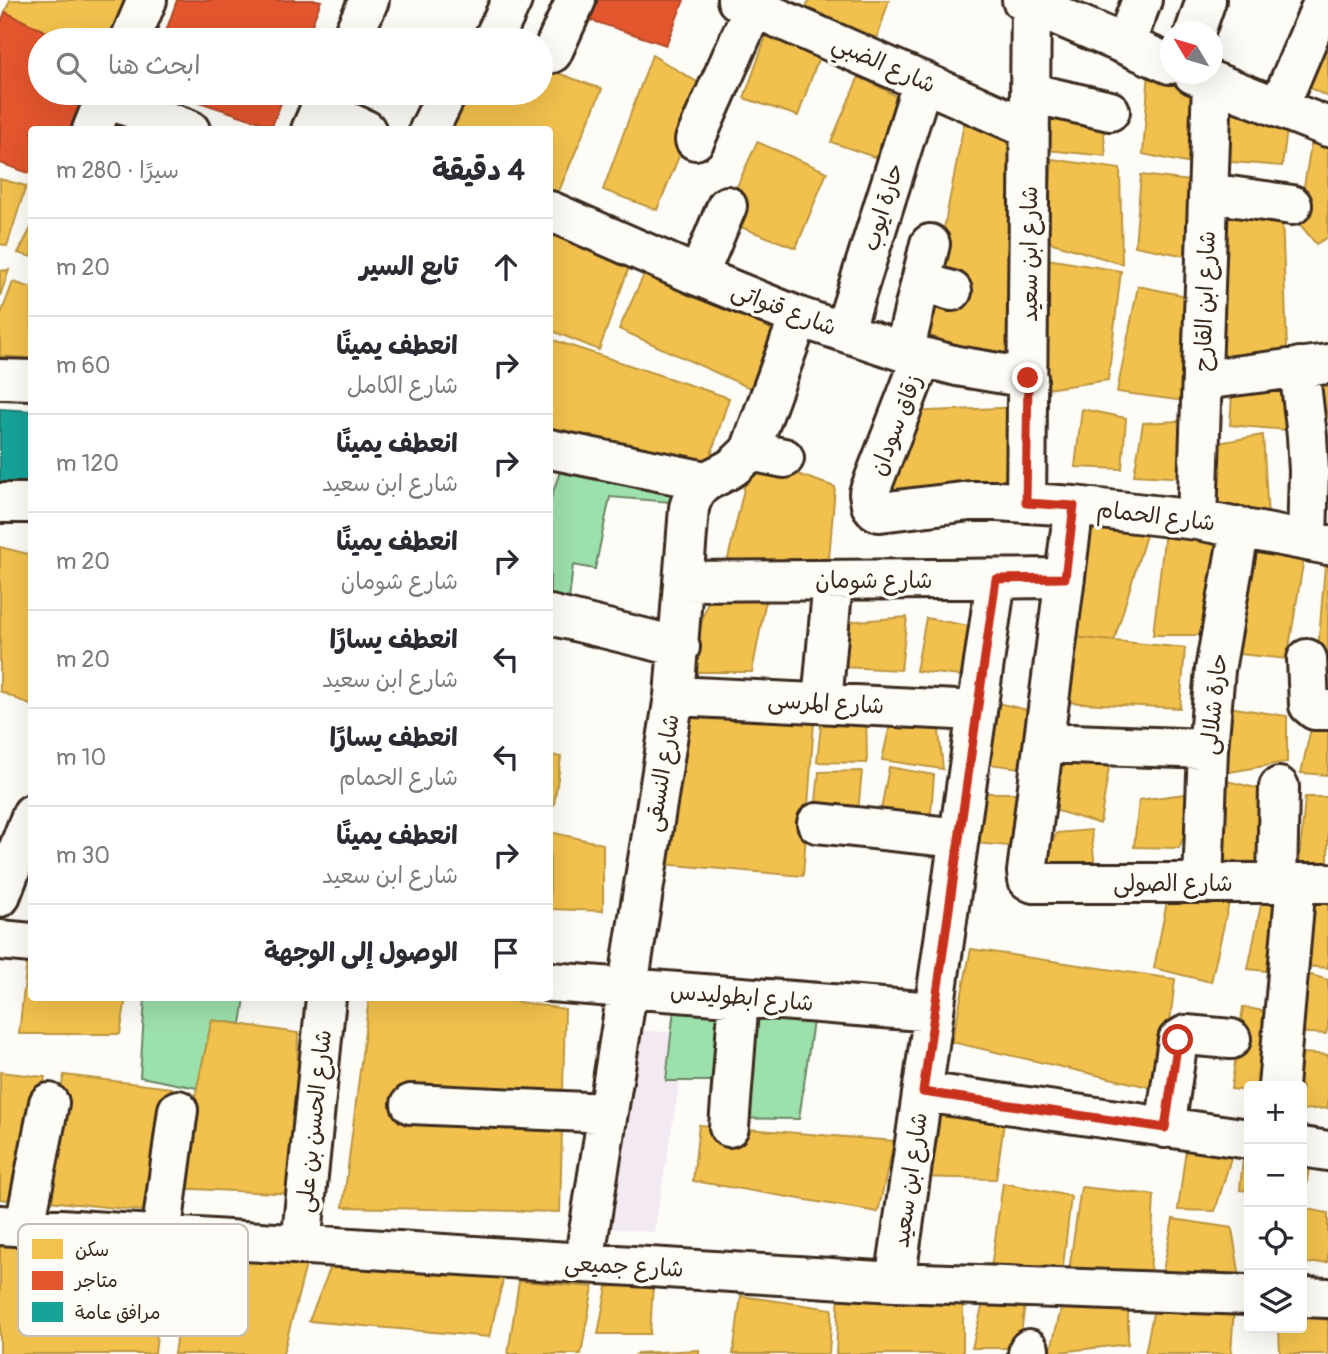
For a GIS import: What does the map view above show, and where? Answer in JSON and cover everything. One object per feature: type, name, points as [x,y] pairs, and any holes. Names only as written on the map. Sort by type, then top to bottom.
[{"type":"street","points":[[135,28],[147,0]]},
{"type":"street","points":[[356,28],[369,0]]},
{"type":"street","points":[[499,28],[512,0]]},
{"type":"street","points":[[553,51],[576,0]]},
{"type":"street","points":[[1125,44],[1142,0]]},
{"type":"street","points":[[1199,21],[1206,0]]},
{"type":"street","points":[[1279,107],[1324,0]]},
{"type":"street","points":[[1027,2],[1160,59]]},
{"type":"street","name":"شارع ابن سعيد","points":[[1026,503],[1030,111],[1027,2]]},
{"type":"street","points":[[695,140],[746,4]]},
{"type":"street","name":"شارع الضبي","points":[[746,4],[923,81],[1030,111],[1111,111]]},
{"type":"street","name":"حارة ايوب","points":[[844,332],[923,81]]},
{"type":"street","name":"شارع ابن القارح","points":[[1197,520],[1209,194],[1203,84]]},
{"type":"street","points":[[1219,84],[1328,127]]},
{"type":"street","points":[[431,126],[441,105]]},
{"type":"street","points":[[102,107],[175,126]]},
{"type":"street","points":[[319,110],[357,126]]},
{"type":"street","points":[[1209,194],[1293,205]]},
{"type":"street","points":[[698,276],[727,206]]},
{"type":"street","name":"شارع قنواتى","points":[[553,212],[799,317],[957,366],[1028,378]]},
{"type":"street","name":"زقاق سودان","points":[[870,494],[913,354],[937,287],[930,244]]},
{"type":"street","name":"شارع النسقى","points":[[584,1264],[674,696],[689,508],[695,493],[706,481],[732,467],[767,455],[799,317]]},
{"type":"street","points":[[1202,380],[1313,365],[1307,436],[1308,482],[1317,543]]},
{"type":"street","points":[[0,379],[28,380]]},
{"type":"street","points":[[553,450],[706,481]]},
{"type":"street","name":"شارع الحمام","points":[[870,494],[869,500],[875,510],[886,512],[970,501],[1074,506],[1197,520],[1317,543]]},
{"type":"street","points":[[0,503],[28,503]]},
{"type":"street","points":[[1074,506],[1044,743],[1208,749]]},
{"type":"street","name":"حارة شلالى","points":[[1203,883],[1208,749],[1215,670],[1240,527]]},
{"type":"street","name":"شارع شومان","points":[[683,581],[1065,578]]},
{"type":"street","name":"شارع ابن سعيد","points":[[895,1282],[996,579]]},
{"type":"street","points":[[822,703],[833,580]]},
{"type":"street","points":[[553,616],[680,647]]},
{"type":"street","points":[[1307,659],[1309,705],[1315,710],[1328,710]]},
{"type":"street","name":"شارع المرسى","points":[[674,696],[977,711]]},
{"type":"street","name":"شارع الصولى","points":[[1044,743],[1027,872],[1028,880],[1033,883],[1300,883]]},
{"type":"street","points":[[1279,787],[1300,883],[1279,1081]]},
{"type":"street","points":[[817,823],[959,838]]},
{"type":"street","points":[[0,897],[28,824]]},
{"type":"street","points":[[0,940],[28,943]]},
{"type":"street","name":"شارع ابطوليدس","points":[[553,982],[934,1012]]},
{"type":"street","points":[[729,1127],[739,997]]},
{"type":"street","name":"شارع الحسن بن على","points":[[302,1245],[326,1001]]},
{"type":"street","points":[[1165,1128],[1176,1042],[1186,1035],[1231,1039]]},
{"type":"street","points":[[923,1092],[1244,1138]]},
{"type":"street","points":[[13,1226],[49,1102]]},
{"type":"street","points":[[411,1104],[607,1113]]},
{"type":"street","points":[[163,1224],[178,1110]]},
{"type":"street","points":[[1307,1148],[1328,1151]]},
{"type":"street","name":"شارع جميعى","points":[[248,1242],[895,1282],[1244,1295]]},
{"type":"street","points":[[1307,1297],[1328,1298]]},
{"type":"shaded area","points":[[627,1029],[688,1034],[654,1232],[597,1227]]},
{"type":"green space","points":[[568,448],[691,477],[683,503],[610,497],[595,569],[573,565],[566,627],[553,625],[553,492]]},
{"type":"green space","points":[[677,981],[813,1021],[799,1119],[710,1118],[711,1081],[666,1081]]},
{"type":"green space","points":[[145,1001],[245,1001],[241,1024],[212,1020],[197,1088],[140,1077]]},
{"type":"building: سكن","points":[[10,0],[136,0],[123,28],[38,28],[5,12]]},
{"type":"building: سكن","points":[[809,0],[889,0],[872,54],[801,19]]},
{"type":"building: سكن","points":[[1328,22],[1328,97],[1300,83]]},
{"type":"building: سكن","points":[[767,34],[818,59],[798,116],[744,98]]},
{"type":"building: سكن","points":[[652,55],[707,88],[657,210],[603,190]]},
{"type":"building: سكن","points":[[553,71],[602,89],[556,198],[553,196],[553,126],[453,126],[464,105],[553,105]]},
{"type":"building: سكن","points":[[1149,71],[1160,74],[1160,84],[1203,85],[1200,166],[1143,154]]},
{"type":"building: سكن","points":[[859,76],[896,96],[877,158],[831,142]]},
{"type":"building: سكن","points":[[1226,101],[1289,115],[1282,166],[1219,161]]},
{"type":"building: سكن","points":[[1045,103],[1102,114],[1106,156],[1047,150]]},
{"type":"building: سكن","points":[[966,113],[1013,136],[1012,363],[924,334]]},
{"type":"building: سكن","points":[[116,119],[137,126],[113,126]]},
{"type":"building: سكن","points":[[1313,133],[1328,139],[1328,237],[1316,244],[1298,222]]},
{"type":"building: سكن","points":[[757,142],[827,172],[796,248],[722,220]]},
{"type":"building: سكن","points":[[1052,159],[1120,169],[1122,264],[1046,241]]},
{"type":"building: سكن","points":[[1141,175],[1206,183],[1201,259],[1135,246]]},
{"type":"building: سكن","points":[[0,179],[26,186],[7,246],[0,244]]},
{"type":"building: سكن","points":[[1223,205],[1282,216],[1287,348],[1211,368]]},
{"type":"building: سكن","points":[[553,225],[632,259],[599,350],[553,331]]},
{"type":"building: سكن","points":[[28,234],[28,256],[18,253]]},
{"type":"building: سكن","points":[[1041,258],[1121,271],[1108,380],[1039,390]]},
{"type":"building: سكن","points":[[647,268],[784,326],[761,393],[619,329]]},
{"type":"building: سكن","points":[[9,270],[0,296],[0,271]]},
{"type":"building: سكن","points":[[13,282],[28,287],[28,358],[0,356],[0,317]]},
{"type":"building: سكن","points":[[1138,286],[1192,297],[1193,402],[1117,392]]},
{"type":"building: سكن","points":[[553,340],[729,398],[709,461],[553,430]]},
{"type":"building: سكن","points":[[1289,374],[1298,431],[1230,425],[1233,381]]},
{"type":"building: سكن","points":[[1328,377],[1328,418],[1318,417],[1321,379]]},
{"type":"building: سكن","points":[[1022,407],[1017,496],[885,493],[907,412]]},
{"type":"building: سكن","points":[[1082,409],[1126,418],[1122,469],[1075,467]]},
{"type":"building: سكن","points":[[1195,420],[1187,478],[1134,475],[1143,423]]},
{"type":"building: سكن","points":[[1263,435],[1268,518],[1202,513],[1212,444]]},
{"type":"building: سكن","points":[[751,458],[835,487],[828,571],[728,559]]},
{"type":"building: سكن","points":[[1083,519],[1148,528],[1114,641],[1073,637]]},
{"type":"building: سكن","points":[[1165,531],[1227,538],[1205,635],[1153,635]]},
{"type":"building: سكن","points":[[1252,534],[1305,552],[1287,659],[1230,653]]},
{"type":"building: سكن","points":[[0,547],[28,554],[28,704],[0,691]]},
{"type":"building: سكن","points":[[1328,554],[1328,688],[1315,686]]},
{"type":"building: سكن","points":[[768,589],[752,672],[687,672],[711,591]]},
{"type":"building: سكن","points":[[907,617],[901,670],[841,667],[846,622]]},
{"type":"building: سكن","points":[[926,618],[975,627],[978,678],[916,671]]},
{"type":"building: سكن","points":[[1073,637],[1185,648],[1180,708],[1062,702]]},
{"type":"building: سكن","points":[[679,700],[814,721],[803,876],[651,863]]},
{"type":"building: سكن","points":[[988,701],[1037,712],[1036,770],[981,763]]},
{"type":"building: سكن","points":[[1222,706],[1287,716],[1287,762],[1218,774]]},
{"type":"building: سكن","points":[[823,707],[866,711],[867,763],[817,762]]},
{"type":"building: سكن","points":[[892,716],[938,722],[943,769],[882,760]]},
{"type":"building: سكن","points":[[1313,719],[1328,719],[1328,775],[1301,773]]},
{"type":"building: سكن","points":[[1111,754],[1100,824],[1045,807],[1056,758]]},
{"type":"building: سكن","points":[[553,756],[561,757],[553,805]]},
{"type":"building: سكن","points":[[889,767],[934,775],[930,825],[878,826]]},
{"type":"building: سكن","points":[[862,771],[858,811],[815,811],[819,772]]},
{"type":"building: سكن","points":[[1227,781],[1269,791],[1270,862],[1214,861]]},
{"type":"building: سكن","points":[[1201,792],[1179,848],[1134,847],[1139,800]]},
{"type":"building: سكن","points":[[979,793],[1030,793],[1020,847],[964,842]]},
{"type":"building: سكن","points":[[1305,797],[1328,797],[1328,869],[1299,868]]},
{"type":"building: سكن","points":[[1091,830],[1095,868],[1033,875],[1057,833]]},
{"type":"building: سكن","points":[[553,833],[603,844],[603,911],[553,909]]},
{"type":"building: سكن","points":[[1310,889],[1328,890],[1328,968],[1304,966]]},
{"type":"building: سكن","points":[[1264,890],[1295,890],[1285,973],[1248,969]]},
{"type":"building: سكن","points":[[1169,891],[1230,898],[1211,982],[1154,968]]},
{"type":"building: سكن","points":[[971,949],[1175,979],[1162,1090],[952,1042]]},
{"type":"building: سكن","points":[[28,951],[28,1001],[126,1001],[120,1034],[19,1034]]},
{"type":"building: سكن","points":[[1301,972],[1328,980],[1326,1034],[1293,1032]]},
{"type":"building: سكن","points":[[369,1001],[513,1001],[565,1009],[560,1212],[343,1207]]},
{"type":"building: سكن","points":[[1243,1007],[1282,1015],[1276,1081],[1244,1081],[1244,1090],[1231,1089]]},
{"type":"building: سكن","points":[[212,1020],[298,1033],[294,1194],[175,1188]]},
{"type":"building: سكن","points":[[1302,1053],[1328,1055],[1328,1108],[1307,1110],[1307,1081],[1299,1081]]},
{"type":"building: سكن","points":[[0,1072],[45,1077],[20,1201],[0,1199]]},
{"type":"building: سكن","points":[[64,1075],[172,1088],[154,1212],[39,1200]]},
{"type":"building: سكن","points":[[931,1105],[1006,1109],[996,1179],[915,1177]]},
{"type":"building: سكن","points":[[699,1125],[894,1141],[878,1212],[693,1181]]},
{"type":"building: سكن","points":[[1244,1147],[1244,1190],[1240,1190]]},
{"type":"building: سكن","points":[[1186,1148],[1234,1148],[1215,1211],[1178,1210]]},
{"type":"building: سكن","points":[[1003,1183],[1071,1196],[1062,1275],[990,1275]]},
{"type":"building: سكن","points":[[1081,1187],[1154,1195],[1150,1277],[1069,1271]]},
{"type":"building: سكن","points":[[1307,1209],[1328,1213],[1328,1262],[1307,1264]]},
{"type":"building: سكن","points":[[1173,1219],[1232,1228],[1241,1284],[1161,1281]]},
{"type":"building: سكن","points":[[0,1238],[18,1239],[18,1336],[157,1336],[155,1354],[0,1354]]},
{"type":"building: سكن","points":[[248,1249],[308,1257],[283,1354],[174,1354],[177,1336],[248,1336]]},
{"type":"building: سكن","points":[[335,1256],[505,1272],[489,1337],[309,1321]]},
{"type":"building: سكن","points":[[519,1281],[593,1287],[581,1354],[508,1354]]},
{"type":"building: سكن","points":[[653,1284],[650,1334],[598,1334],[607,1287]]},
{"type":"building: سكن","points":[[839,1289],[963,1293],[963,1354],[836,1354]]},
{"type":"building: سكن","points":[[741,1296],[832,1309],[829,1354],[733,1354]]},
{"type":"building: سكن","points":[[1156,1298],[1234,1307],[1231,1354],[1145,1354]]},
{"type":"building: سكن","points":[[984,1299],[1025,1304],[1019,1348],[972,1348]]},
{"type":"building: سكن","points":[[1063,1301],[1128,1302],[1128,1344],[1050,1353]]},
{"type":"building: سكن","points":[[1307,1317],[1328,1320],[1328,1354],[1280,1354],[1279,1333],[1307,1333]]},
{"type":"building: سكن","points":[[699,1350],[699,1354],[636,1354],[637,1353]]},
{"type":"building: متاجر","points":[[177,0],[321,1],[311,28],[167,28]]},
{"type":"building: متاجر","points":[[591,0],[684,0],[666,45],[584,18]]},
{"type":"building: متاجر","points":[[5,12],[38,28],[28,28],[28,105],[89,105],[80,126],[28,126],[28,173],[0,163],[0,25]]},
{"type":"building: متاجر","points":[[208,105],[280,105],[272,126]]},
{"type":"building: مرافق عامة","points":[[0,409],[28,411],[28,487],[0,487]]},
{"type":"route","points":[[1028,378],[1026,503],[1074,506],[1065,578],[996,579],[923,1092],[1165,1128],[1178,1040]]}]
